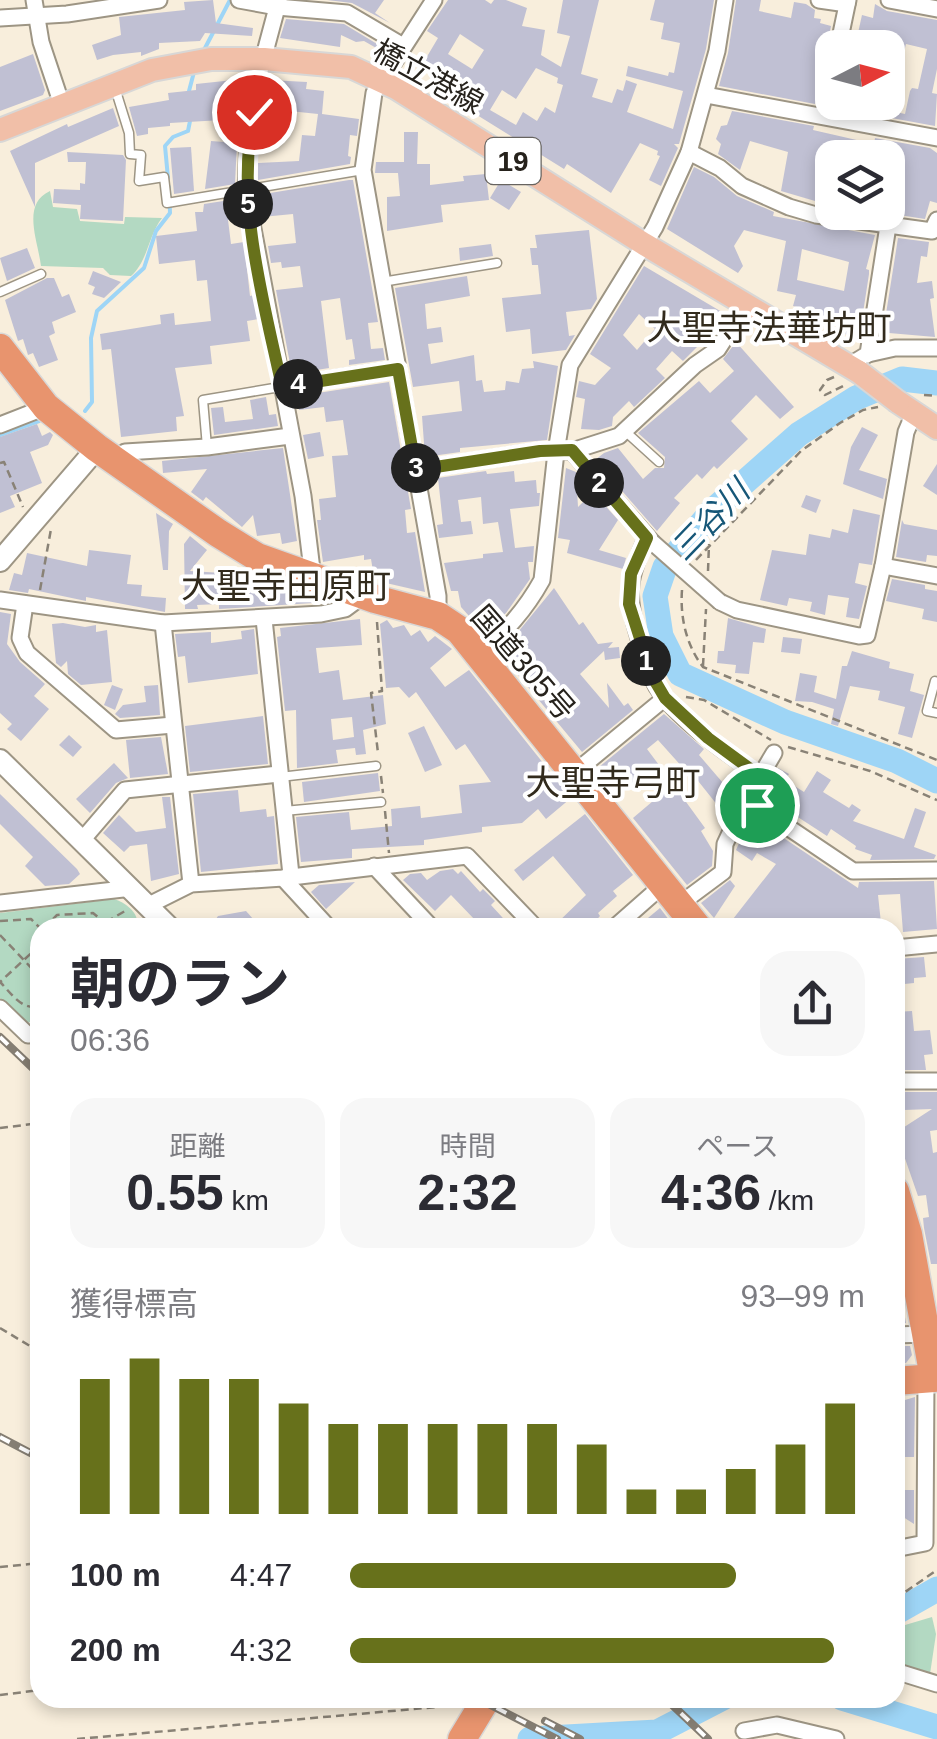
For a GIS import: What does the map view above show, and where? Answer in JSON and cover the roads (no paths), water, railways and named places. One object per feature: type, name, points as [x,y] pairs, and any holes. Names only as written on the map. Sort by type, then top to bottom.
[{"type":"highway","name":"国道305号","points":[[0,348],[46,407],[231,541],[258,557],[313,578],[438,616],[459,630],[690,918]]},
{"type":"highway","points":[[905,1224],[932,1378],[905,1380]]},
{"type":"highway","points":[[462,1739],[481,1708]]},
{"type":"main road","name":"橋立港線","points":[[0,130],[152,70],[192,63],[264,59],[351,67],[382,80],[746,304],[859,364],[903,404],[937,428]]},
{"type":"street","points":[[0,18],[34,8],[159,0]]},
{"type":"street","points":[[239,0],[347,12],[403,46]]},
{"type":"street","points":[[434,0],[374,92],[362,170],[438,596],[438,616]]},
{"type":"street","points":[[478,652],[493,642],[532,598],[542,580],[564,451],[570,365],[644,244],[689,152],[706,96],[725,0]]},
{"type":"street","points":[[819,0],[847,2],[842,30]]},
{"type":"street","points":[[889,0],[937,9]]},
{"type":"street","points":[[278,4],[248,139],[246,192],[303,496],[313,578]]},
{"type":"street","points":[[34,8],[62,105]]},
{"type":"street","points":[[706,96],[815,114]]},
{"type":"street","points":[[845,120],[937,138]]},
{"type":"street","points":[[689,152],[720,168],[742,186],[788,207],[815,212]]},
{"type":"street","points":[[905,228],[935,231]]},
{"type":"street","points":[[859,364],[887,230]]},
{"type":"street","points":[[416,470],[540,451],[564,451],[626,432],[718,349],[746,304]]},
{"type":"street","points":[[859,364],[895,348],[937,348]]},
{"type":"street","points":[[282,387],[398,369]]},
{"type":"street","points":[[564,451],[649,540],[720,602],[737,610],[859,636],[866,635],[883,566],[906,432],[903,404]]},
{"type":"street","points":[[0,426],[46,407]]},
{"type":"street","points":[[0,562],[56,497],[106,454],[290,436]]},
{"type":"street","points":[[649,540],[631,574],[629,604],[652,676],[667,700],[708,738],[757,774]]},
{"type":"street","points":[[883,566],[937,576]]},
{"type":"street","points":[[0,600],[163,622],[264,619],[345,608],[370,597]]},
{"type":"street","points":[[31,605],[20,638],[27,654],[116,730],[173,725]]},
{"type":"street","points":[[264,619],[287,877],[321,918]]},
{"type":"street","points":[[163,622],[191,884]]},
{"type":"street","points":[[574,774],[667,700]]},
{"type":"street","points":[[631,918],[722,872],[726,866],[725,844],[757,774],[764,770],[778,747]]},
{"type":"street","points":[[0,760],[151,910]]},
{"type":"street","points":[[83,839],[124,790],[280,776]]},
{"type":"street","points":[[746,798],[853,871],[937,870]]},
{"type":"street","points":[[1,902],[151,910],[191,884],[467,856],[526,918]]},
{"type":"street","points":[[382,865],[424,918]]},
{"type":"street","points":[[905,947],[937,944]]},
{"type":"street","points":[[0,1008],[30,1035]]},
{"type":"street","points":[[905,1081],[937,1081]]},
{"type":"street","points":[[905,1335],[926,1334]]},
{"type":"street","points":[[905,1547],[926,1543],[932,1378]]},
{"type":"street","points":[[905,1674],[937,1684]]},
{"type":"street","points":[[744,1731],[777,1725],[836,1739]]},
{"type":"lane","points":[[114,84],[129,133],[130,154],[141,155],[139,181],[164,177],[167,203],[362,170]]},
{"type":"lane","points":[[382,282],[497,263]]},
{"type":"lane","points":[[0,292],[40,274]]},
{"type":"lane","points":[[206,447],[203,400],[282,387]]},
{"type":"lane","points":[[626,432],[659,462]]},
{"type":"lane","points":[[935,681],[928,711],[937,713]]},
{"type":"lane","points":[[280,776],[376,766]]},
{"type":"lane","points":[[284,812],[381,802]]},
{"type":"waterway","points":[[204,50],[230,0]]},
{"type":"waterway","points":[[189,91],[194,72]]},
{"type":"waterway","points":[[168,178],[165,146],[173,137],[188,131],[190,121]]},
{"type":"waterway","points":[[85,411],[92,402],[91,338],[97,311],[144,268],[156,231],[170,213],[169,187]]},
{"type":"waterway","name":"三谷川","points":[[937,383],[902,379],[856,398],[799,434],[712,511],[665,567],[655,596],[661,636],[680,674],[785,722],[897,761],[937,781]]},
{"type":"waterway","points":[[0,435],[39,421]]},
{"type":"waterway","name":"三谷川","points":[[905,1607],[937,1589]]},
{"type":"waterway","name":"三谷川","points":[[530,1739],[657,1732],[704,1708]]},
{"type":"waterway","points":[[875,1708],[937,1727]]},
{"type":"railway","points":[[0,1037],[30,1066]]},
{"type":"railway","points":[[0,1437],[30,1453]]},
{"type":"railway","points":[[497,1708],[557,1739]]},
{"type":"railway","points":[[675,1708],[708,1739]]},
{"type":"railway","points":[[545,1721],[580,1739]]},
{"type":"district","name":"大聖寺法華坊町","points":[[769,328]]},
{"type":"district","name":"大聖寺田原町","points":[[286,586]]},
{"type":"district","name":"大聖寺弓町","points":[[613,783]]}]
